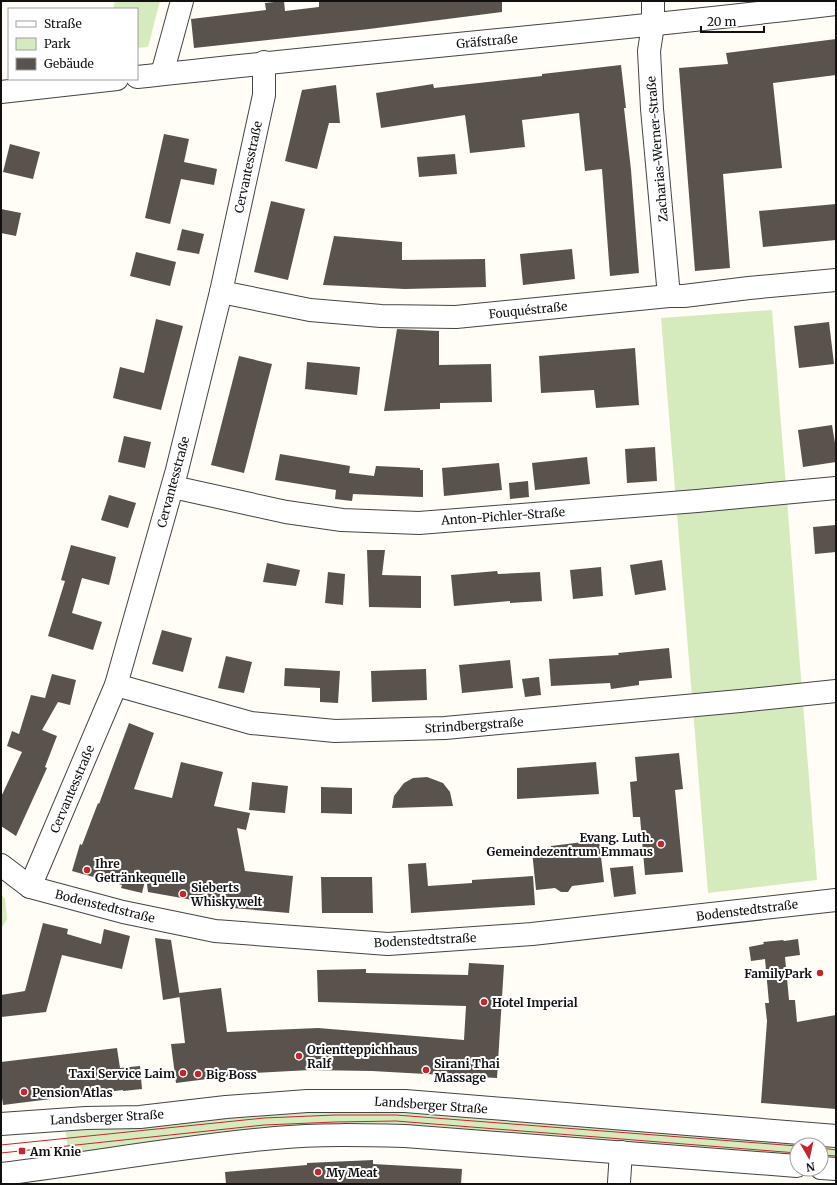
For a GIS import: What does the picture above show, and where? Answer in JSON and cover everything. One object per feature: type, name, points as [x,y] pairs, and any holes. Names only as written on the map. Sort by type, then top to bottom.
[{"type":"street","points":[[162,74],[182,1]]},
{"type":"street","name":"Zacharias-Werner-Straße","points":[[653,1],[653,25],[649,51],[652,109],[669,296]]},
{"type":"street","name":"Gräfstraße","points":[[138,77],[264,62],[653,25],[836,4]]},
{"type":"street","name":"Cervantesstraße","points":[[30,887],[116,685],[173,487],[221,292],[264,95],[264,62]]},
{"type":"street","points":[[1,92],[108,80]]},
{"type":"street","name":"Fouquéstraße","points":[[221,292],[310,310],[381,316],[456,317],[836,280]]},
{"type":"street","name":"Anton-Pichler-Straße","points":[[173,487],[286,512],[342,520],[419,522],[697,501],[836,488]]},
{"type":"street","name":"Strindbergstraße","points":[[116,685],[251,723],[335,731],[445,728],[740,702],[836,691]]},
{"type":"street","name":"Bodenstedtstraße","points":[[1,865],[30,887],[123,912],[215,931],[388,944],[532,934],[836,900]]},
{"type":"street","name":"Landsberger Straße","points":[[1,1124],[86,1118],[140,1117],[226,1107],[307,1101],[405,1101],[836,1136]]},
{"type":"street","points":[[1,1174],[200,1145],[277,1138],[341,1135],[405,1136],[789,1165]]},
{"type":"street","points":[[619,1182],[622,1152]]},
{"type":"green space","points":[[115,1],[160,1],[148,47],[138,48],[138,8],[113,8]]},
{"type":"green space","points":[[772,310],[817,880],[708,893],[661,318]]},
{"type":"green space","points":[[1,894],[5,899],[7,919],[1,929]]},
{"type":"green space","points":[[397,1109],[789,1140],[789,1159],[264,1130],[127,1145],[69,1157],[65,1126],[264,1113]]},
{"type":"green space","points":[[829,1143],[836,1144],[836,1162],[829,1162]]},
{"type":"building","points":[[284,1],[285,11],[319,7],[319,1],[502,1],[502,12],[369,29],[194,48],[191,19],[266,10],[265,3]]},
{"type":"building","points":[[836,39],[836,75],[773,83],[782,168],[723,174],[730,268],[695,271],[679,68],[728,64],[726,53]]},
{"type":"building","points":[[621,65],[626,108],[624,108],[631,170],[639,273],[610,276],[602,169],[585,171],[579,113],[522,120],[525,147],[470,153],[465,115],[381,128],[376,93],[433,84],[434,88],[542,76],[542,74]]},
{"type":"building","points":[[336,85],[340,123],[329,123],[317,169],[285,161],[302,90]]},
{"type":"building","points":[[164,134],[189,139],[184,162],[217,169],[214,185],[181,179],[170,224],[145,218]]},
{"type":"building","points":[[10,144],[40,152],[33,179],[3,172]]},
{"type":"building","points":[[455,154],[457,174],[419,177],[417,157]]},
{"type":"building","points":[[271,201],[305,209],[288,280],[254,272]]},
{"type":"building","points":[[836,204],[836,240],[763,247],[759,211]]},
{"type":"building","points":[[1,209],[21,213],[16,236],[1,233]]},
{"type":"building","points":[[182,229],[204,234],[199,254],[177,250]]},
{"type":"building","points":[[334,236],[402,242],[402,260],[485,259],[486,287],[405,289],[323,285]]},
{"type":"building","points":[[572,249],[575,279],[523,285],[520,254]]},
{"type":"building","points":[[136,252],[176,262],[170,286],[130,276]]},
{"type":"building","points":[[156,319],[183,326],[161,410],[113,398],[120,367],[144,373]]},
{"type":"building","points":[[829,322],[834,364],[799,368],[794,326]]},
{"type":"building","points":[[397,329],[439,331],[439,365],[491,364],[492,402],[440,403],[440,409],[384,411]]},
{"type":"building","points":[[635,348],[639,405],[596,408],[594,390],[541,393],[539,356]]},
{"type":"building","points":[[239,356],[272,364],[244,473],[211,465]]},
{"type":"building","points":[[307,362],[360,367],[357,395],[305,389]]},
{"type":"building","points":[[832,425],[836,449],[836,462],[803,467],[798,430]]},
{"type":"building","points":[[124,436],[151,442],[145,468],[118,462]]},
{"type":"building","points":[[655,447],[657,481],[627,483],[625,449]]},
{"type":"building","points":[[280,454],[350,466],[349,473],[374,476],[376,466],[420,468],[420,470],[423,470],[423,497],[353,494],[352,501],[335,499],[336,490],[275,480]]},
{"type":"building","points":[[587,457],[590,484],[535,490],[532,463]]},
{"type":"building","points":[[499,463],[502,490],[444,496],[442,468]]},
{"type":"building","points":[[528,481],[529,497],[510,499],[509,483]]},
{"type":"building","points":[[109,495],[136,503],[128,528],[101,520]]},
{"type":"building","points":[[836,525],[836,552],[815,554],[813,527]]},
{"type":"building","points":[[71,545],[116,557],[109,585],[82,578],[72,613],[102,622],[93,650],[48,636],[65,581],[61,580]]},
{"type":"building","points":[[367,550],[385,550],[382,575],[421,576],[421,608],[369,607]]},
{"type":"building","points":[[662,560],[666,590],[635,595],[630,565]]},
{"type":"building","points":[[267,563],[300,570],[296,586],[263,582]]},
{"type":"building","points":[[601,567],[603,596],[573,599],[570,570]]},
{"type":"building","points":[[497,571],[498,574],[540,572],[542,601],[510,603],[510,601],[454,606],[451,575]]},
{"type":"building","points":[[328,572],[345,574],[343,605],[325,603]]},
{"type":"building","points":[[162,630],[192,638],[183,672],[152,664]]},
{"type":"building","points":[[669,648],[672,678],[639,681],[639,685],[611,689],[610,683],[551,686],[549,659],[619,655],[618,653]]},
{"type":"building","points":[[226,656],[252,662],[244,693],[218,688]]},
{"type":"building","points":[[510,660],[513,688],[462,693],[459,665]]},
{"type":"building","points":[[285,668],[340,671],[338,703],[320,702],[320,688],[284,686]]},
{"type":"building","points":[[426,669],[427,700],[372,702],[371,671]]},
{"type":"building","points":[[52,674],[76,680],[70,705],[58,702],[42,730],[57,736],[45,767],[47,768],[16,836],[1,826],[1,797],[22,752],[7,746],[12,731],[19,734],[31,695],[45,698]]},
{"type":"building","points":[[539,677],[541,695],[525,697],[522,679]]},
{"type":"building","points":[[129,723],[154,733],[134,789],[172,798],[181,762],[223,772],[214,806],[250,813],[246,830],[237,828],[245,871],[293,876],[289,913],[221,907],[221,905],[148,892],[146,877],[142,893],[121,888],[122,885],[72,871],[80,844],[82,845],[98,803],[99,804]]},
{"type":"building","points":[[679,753],[683,789],[675,790],[683,872],[645,875],[640,817],[633,817],[630,782],[637,781],[635,757]]},
{"type":"building","points":[[596,762],[599,794],[517,799],[517,768]]},
{"type":"building","points":[[427,777],[443,783],[450,792],[453,806],[392,808],[394,796],[404,783],[413,778]]},
{"type":"building","points":[[252,782],[288,786],[285,813],[249,810]]},
{"type":"building","points":[[321,787],[352,788],[352,814],[321,813]]},
{"type":"building","points":[[599,840],[604,882],[572,886],[568,892],[561,892],[555,888],[536,890],[532,851],[551,848],[551,846]]},
{"type":"building","points":[[426,863],[428,886],[472,883],[472,880],[533,876],[535,905],[411,913],[408,864]]},
{"type":"building","points":[[633,866],[636,894],[614,897],[610,868]]},
{"type":"building","points":[[321,877],[372,877],[373,913],[322,913]]},
{"type":"building","points":[[43,923],[68,929],[67,934],[101,944],[104,929],[130,936],[122,969],[62,955],[46,1012],[1,1017],[1,995],[25,991]]},
{"type":"building","points":[[155,938],[171,940],[180,997],[163,1000]]},
{"type":"building","name":"FamilyPark","points":[[798,939],[800,955],[785,957],[789,1000],[795,1000],[797,1022],[836,1015],[836,1109],[761,1103],[767,1021],[765,1003],[769,1003],[765,959],[751,961],[749,947],[764,944],[763,942]]},
{"type":"building","points":[[469,963],[504,965],[497,1078],[372,1071],[310,1070],[254,1073],[176,1083],[171,1044],[185,1043],[179,993],[221,988],[227,1032],[318,1028],[464,1040],[466,1006],[318,1002],[317,970],[366,969],[366,973],[468,975]]},
{"type":"building","points":[[117,1048],[120,1068],[140,1066],[142,1089],[3,1105],[1,1091],[1,1062]]},
{"type":"building","points":[[373,1160],[373,1164],[462,1169],[461,1184],[226,1184],[225,1172],[307,1165],[307,1163]]},
{"type":"tram line","points":[[1,1145],[264,1118],[335,1115],[396,1115],[789,1145]]},
{"type":"tram line","points":[[1,1153],[264,1125],[396,1121],[789,1152]]},
{"type":"tram line","points":[[829,1149],[836,1150]]},
{"type":"tram line","points":[[829,1156],[836,1156]]},
{"type":"place","name":"Evang. Luth. Gemeindezentrum Emmaus","points":[[661,844]]},
{"type":"place","name":"Ihre Getränkequelle","points":[[87,870]]},
{"type":"place","name":"Sieberts Whiskywelt","points":[[183,894]]},
{"type":"place","name":"FamilyPark","points":[[820,973]]},
{"type":"place","name":"Hotel Imperial","points":[[484,1002]]},
{"type":"place","name":"Orientteppichhaus Ralf","points":[[299,1056]]},
{"type":"place","name":"Sirani Thai Massage","points":[[426,1070]]},
{"type":"place","name":"Taxi Service Laim","points":[[183,1073]]},
{"type":"place","name":"Big Boss","points":[[198,1074]]},
{"type":"place","name":"Pension Atlas","points":[[24,1092]]},
{"type":"place","name":"Am Knie","points":[[22,1151]]},
{"type":"place","name":"My Meat","points":[[318,1172]]}]
